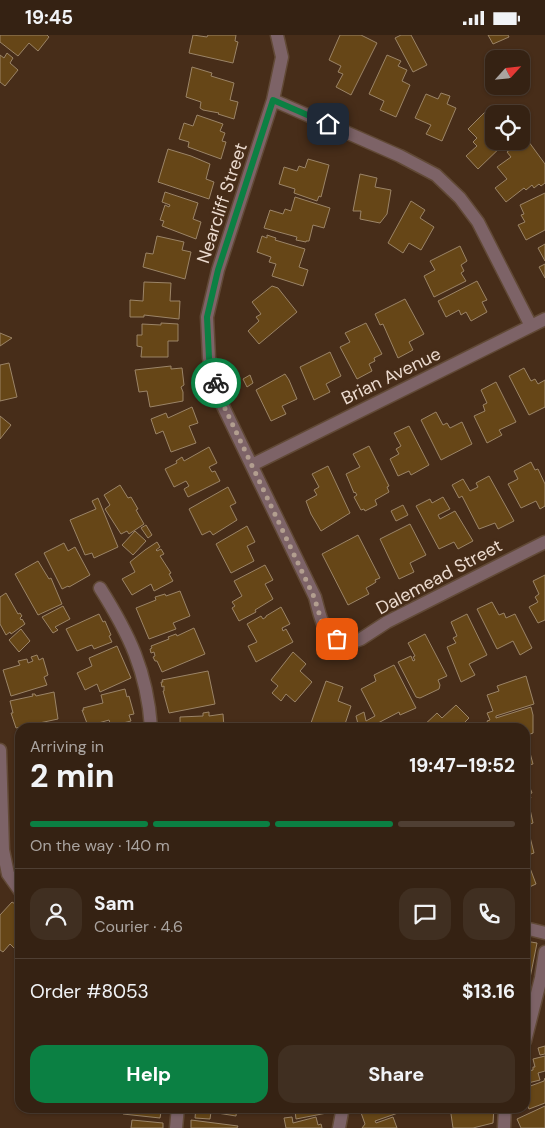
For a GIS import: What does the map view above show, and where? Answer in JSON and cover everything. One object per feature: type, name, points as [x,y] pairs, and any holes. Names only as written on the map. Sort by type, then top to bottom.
[{"type":"street","name":"Nearcliff Street","points":[[277,35],[282,57],[273,100],[218,270],[207,317],[209,358],[222,402],[314,597],[324,629]]},
{"type":"street","points":[[273,100],[400,156],[436,175],[460,198],[478,221],[531,326]]},
{"type":"street","name":"Brian Avenue","points":[[252,465],[545,319]]},
{"type":"street","name":"Dalemead Street","points":[[324,629],[347,644],[361,639],[387,622],[545,541]]},
{"type":"street","points":[[100,588],[121,622],[141,667],[151,723]]},
{"type":"street","points":[[0,750],[3,850],[8,874],[15,884]]},
{"type":"street","points":[[530,929],[545,933]]},
{"type":"street","points":[[530,1021],[541,978],[545,951]]},
{"type":"street","points":[[176,1128],[177,1113]]},
{"type":"street","points":[[339,1128],[342,1113]]},
{"type":"street","points":[[504,1128],[505,1113]]},
{"type":"building","points":[[0,35],[47,35],[49,37],[38,51],[29,43],[18,56],[0,42]]},
{"type":"building","points":[[193,35],[207,37],[208,35],[236,35],[235,41],[238,42],[233,63],[189,53]]},
{"type":"building","points":[[340,35],[361,35],[377,43],[351,95],[336,87],[343,74],[338,72],[341,66],[329,60]]},
{"type":"building","points":[[401,35],[411,35],[427,65],[413,72],[395,38]]},
{"type":"building","points":[[488,35],[508,35],[509,37],[493,44]]},
{"type":"building","points":[[7,53],[13,58],[10,63],[18,70],[5,86],[0,82],[0,55],[4,58]]},
{"type":"building","points":[[387,55],[401,61],[398,66],[407,70],[402,81],[410,85],[396,117],[380,110],[384,101],[369,94]]},
{"type":"building","points":[[192,67],[212,73],[211,76],[234,83],[230,100],[238,102],[234,119],[219,113],[203,110],[200,108],[201,102],[186,97]]},
{"type":"building","points":[[441,93],[450,96],[447,104],[456,108],[442,141],[426,134],[431,125],[415,118],[426,94],[438,99]]},
{"type":"building","points":[[485,112],[485,150],[498,150],[478,169],[466,156],[477,146],[473,142],[477,138],[468,129]]},
{"type":"building","points":[[197,115],[223,124],[220,131],[225,133],[222,141],[226,142],[221,159],[188,147],[189,142],[179,139],[184,123],[193,126]]},
{"type":"building","points":[[530,143],[545,164],[545,183],[541,186],[539,184],[534,188],[532,185],[526,190],[524,188],[506,202],[495,188],[507,179],[497,167],[511,157],[507,152],[510,150],[530,150]]},
{"type":"building","points":[[168,149],[210,164],[206,179],[214,182],[209,199],[158,182]]},
{"type":"building","points":[[308,159],[329,165],[321,197],[319,196],[317,201],[294,193],[295,189],[279,184],[284,167],[297,171],[299,166],[305,168]]},
{"type":"building","points":[[360,174],[377,178],[375,187],[391,190],[387,214],[380,223],[360,219],[361,211],[353,211]]},
{"type":"building","points":[[165,192],[198,203],[193,219],[201,222],[196,239],[162,226],[164,221],[160,220],[165,205],[169,207],[170,205],[162,202]]},
{"type":"building","points":[[545,193],[545,230],[526,240],[518,225],[525,222],[521,215],[524,214],[520,205]]},
{"type":"building","points":[[295,197],[330,208],[324,228],[313,225],[309,241],[306,242],[296,240],[297,237],[264,228],[270,210],[283,214],[285,209],[291,211]]},
{"type":"building","points":[[411,201],[425,210],[420,218],[434,227],[421,250],[409,243],[403,253],[388,243]]},
{"type":"building","points":[[267,235],[276,238],[275,240],[305,249],[299,267],[308,270],[303,286],[272,276],[276,264],[269,262],[271,257],[257,252],[262,236],[267,238]]},
{"type":"building","points":[[157,236],[184,242],[182,250],[191,252],[185,279],[143,267],[146,253],[153,254]]},
{"type":"building","points":[[545,244],[545,261],[538,248]]},
{"type":"building","points":[[460,246],[467,261],[461,265],[464,271],[461,273],[466,281],[434,297],[424,276],[435,270],[430,261]]},
{"type":"building","points":[[545,264],[545,278],[539,267]]},
{"type":"building","points":[[477,281],[487,300],[482,302],[487,312],[471,321],[466,312],[461,315],[459,310],[446,317],[438,301]]},
{"type":"building","points":[[144,282],[171,283],[170,301],[180,301],[179,319],[144,315],[144,317],[130,317],[130,300],[143,301]]},
{"type":"building","points":[[272,286],[278,288],[297,312],[259,344],[248,331],[259,321],[256,317],[261,314],[252,302]]},
{"type":"building","points":[[405,299],[424,334],[409,342],[413,350],[398,358],[383,324],[380,325],[375,314]]},
{"type":"building","points":[[161,323],[178,324],[178,341],[168,341],[168,357],[141,357],[142,347],[137,346],[137,335],[142,335],[142,324],[161,325]]},
{"type":"building","points":[[366,323],[382,354],[374,358],[375,361],[369,364],[372,371],[357,379],[340,347],[350,342],[345,333]]},
{"type":"building","points":[[0,333],[12,338],[0,346]]},
{"type":"building","points":[[330,352],[341,376],[326,384],[330,392],[314,400],[300,367]]},
{"type":"building","points":[[9,363],[17,397],[0,401],[0,365]]},
{"type":"building","points":[[171,366],[171,369],[182,368],[184,385],[181,387],[183,401],[150,407],[147,391],[139,392],[135,370]]},
{"type":"building","points":[[524,368],[531,381],[535,379],[538,384],[545,380],[545,407],[529,415],[509,376]]},
{"type":"building","points":[[285,374],[297,399],[282,406],[286,414],[271,421],[256,390]]},
{"type":"building","points":[[250,375],[253,383],[247,387],[243,379]]},
{"type":"building","points":[[496,382],[516,422],[499,430],[502,435],[487,443],[474,416],[485,411],[483,405],[487,403],[481,390]]},
{"type":"building","points":[[192,407],[198,423],[189,426],[196,443],[171,452],[163,431],[156,434],[151,419],[166,413],[168,418]]},
{"type":"building","points":[[436,412],[443,425],[447,423],[450,428],[462,422],[472,444],[441,460],[421,420]]},
{"type":"building","points":[[0,416],[11,425],[0,439]]},
{"type":"building","points":[[409,426],[429,465],[411,475],[409,471],[398,476],[390,459],[399,454],[396,449],[401,446],[394,433]]},
{"type":"building","points":[[369,446],[389,486],[387,487],[389,492],[375,500],[377,505],[365,511],[364,509],[361,510],[354,497],[357,495],[354,493],[346,474],[360,467],[353,454]]},
{"type":"building","points":[[209,447],[217,463],[209,467],[212,472],[215,471],[220,481],[188,497],[184,489],[189,486],[186,481],[174,487],[165,469],[177,463],[176,461],[182,457],[184,461]]},
{"type":"building","points":[[531,462],[535,470],[538,469],[545,484],[545,506],[540,509],[536,501],[521,508],[508,484],[518,479],[514,471]]},
{"type":"building","points":[[328,466],[350,513],[321,531],[306,501],[317,495],[314,490],[319,487],[312,474]]},
{"type":"building","points":[[489,476],[514,521],[498,529],[495,523],[479,529],[462,496],[459,498],[452,485],[463,479],[470,491],[478,487],[476,483]]},
{"type":"building","points":[[120,485],[128,498],[131,497],[144,524],[129,534],[127,531],[121,534],[105,509],[110,505],[104,495]]},
{"type":"building","points":[[228,487],[236,503],[230,506],[237,520],[213,535],[210,531],[202,535],[189,509]]},
{"type":"building","points":[[443,497],[450,509],[438,515],[440,519],[455,511],[473,541],[458,549],[454,542],[439,549],[416,506],[430,499],[432,503]]},
{"type":"building","points":[[98,498],[118,547],[94,558],[92,553],[85,555],[70,520],[96,509],[92,501]]},
{"type":"building","points":[[403,505],[408,515],[396,521],[391,511]]},
{"type":"building","points":[[410,524],[426,555],[410,563],[414,572],[399,579],[380,539]]},
{"type":"building","points":[[146,525],[152,535],[148,538],[141,528]]},
{"type":"building","points":[[247,526],[255,542],[247,546],[254,561],[231,573],[216,544]]},
{"type":"building","points":[[135,531],[146,541],[133,555],[122,545]]},
{"type":"building","points":[[358,535],[380,578],[366,588],[369,594],[348,605],[322,554]]},
{"type":"building","points":[[157,542],[160,547],[156,550],[161,549],[164,554],[160,556],[171,573],[169,574],[173,581],[154,591],[151,584],[132,595],[122,579],[135,572],[130,562]]},
{"type":"building","points":[[64,543],[68,551],[75,547],[90,575],[62,589],[44,553]]},
{"type":"building","points":[[38,561],[49,579],[51,578],[62,604],[38,615],[15,574]]},
{"type":"building","points":[[265,565],[273,580],[265,584],[273,599],[255,610],[256,612],[239,621],[232,608],[235,606],[232,602],[242,596],[234,581]]},
{"type":"building","points":[[545,575],[545,620],[538,623],[529,607],[538,602],[535,597],[539,594],[533,581]]},
{"type":"building","points":[[180,591],[190,616],[173,623],[176,629],[149,639],[136,608],[156,600],[155,597],[165,594],[166,596]]},
{"type":"building","points":[[6,593],[18,614],[20,613],[22,616],[20,618],[25,624],[11,634],[10,632],[6,635],[0,624],[0,597]]},
{"type":"building","points":[[492,602],[499,615],[504,613],[506,618],[515,614],[532,648],[520,655],[513,641],[497,649],[477,609]]},
{"type":"building","points":[[63,606],[70,619],[55,627],[58,630],[53,633],[42,617]]},
{"type":"building","points":[[281,607],[290,624],[282,628],[283,631],[286,629],[293,642],[256,662],[248,646],[257,642],[247,624],[261,616],[263,619]]},
{"type":"building","points":[[99,614],[103,622],[105,621],[112,642],[94,649],[92,645],[77,651],[66,629]]},
{"type":"building","points":[[467,614],[487,655],[469,664],[475,675],[461,682],[447,647],[456,643],[453,638],[457,636],[451,622]]},
{"type":"building","points":[[194,628],[205,654],[162,672],[153,657],[155,656],[154,652],[151,653],[151,646],[169,639],[168,637],[176,634],[177,636]]},
{"type":"building","points":[[21,629],[30,641],[19,652],[9,640]]},
{"type":"building","points":[[425,634],[447,676],[438,680],[439,689],[420,698],[416,697],[398,662],[411,656],[413,661],[415,660],[413,657],[415,656],[408,643]]},
{"type":"building","points":[[117,646],[131,678],[100,692],[97,684],[85,690],[77,673],[92,666],[89,658]]},
{"type":"building","points":[[293,652],[306,664],[300,671],[312,682],[295,702],[286,694],[281,701],[272,693],[278,686],[271,680]]},
{"type":"building","points":[[37,655],[39,660],[43,658],[48,675],[44,677],[47,685],[11,696],[3,670],[20,665],[18,661],[27,659],[28,663],[33,661],[31,657]]},
{"type":"building","points":[[394,665],[416,708],[400,715],[399,712],[378,723],[358,723],[356,716],[364,712],[366,721],[375,716],[361,689],[376,681],[374,675]]},
{"type":"building","points":[[208,671],[215,704],[169,713],[162,680]]},
{"type":"building","points":[[526,676],[534,704],[496,716],[496,718],[531,707],[533,733],[530,734],[530,723],[488,723],[487,721],[490,720],[487,713],[493,711],[487,695],[499,691],[497,686]]},
{"type":"building","points":[[326,681],[343,687],[338,701],[351,706],[345,723],[311,723]]},
{"type":"building","points":[[125,689],[134,714],[129,715],[131,721],[110,723],[109,720],[98,723],[87,723],[83,708],[103,703],[101,695]]},
{"type":"building","points":[[54,692],[58,719],[39,723],[15,723],[15,725],[10,701],[33,696],[32,694],[36,696]]},
{"type":"building","points":[[456,705],[469,718],[464,723],[426,723],[437,713],[442,718]]},
{"type":"building","points":[[209,712],[209,716],[223,714],[224,723],[180,723],[180,717],[203,716],[203,713]]},
{"type":"building","points":[[530,753],[533,764],[530,765]]},
{"type":"building","points":[[530,809],[533,823],[530,824]]},
{"type":"building","points":[[530,837],[534,853],[530,854]]},
{"type":"building","points":[[530,868],[536,884],[530,887]]},
{"type":"building","points":[[12,902],[15,904],[15,949],[10,944],[3,952],[0,950],[0,915]]},
{"type":"building","points":[[530,942],[537,943],[530,978]]},
{"type":"building","points":[[545,1046],[545,1054],[540,1055],[538,1048]]},
{"type":"building","points":[[545,1056],[545,1071],[538,1073],[540,1080],[530,1082],[530,1071],[535,1067],[533,1059]]},
{"type":"building","points":[[545,1078],[545,1103],[530,1109],[530,1086],[544,1081]]},
{"type":"building","points":[[545,1106],[545,1128],[521,1128],[517,1119]]},
{"type":"building","points":[[123,1113],[161,1113],[160,1118]]},
{"type":"building","points":[[195,1113],[211,1113],[210,1119],[195,1118]]},
{"type":"building","points":[[217,1113],[236,1113],[236,1116]]},
{"type":"building","points":[[295,1113],[327,1113],[296,1119]]},
{"type":"building","points":[[361,1113],[398,1113],[375,1121],[376,1123],[393,1117],[397,1128],[362,1128],[365,1124]]},
{"type":"building","points":[[451,1113],[494,1113],[493,1123],[473,1128],[453,1128]]},
{"type":"building","points":[[292,1117],[293,1123],[316,1117],[318,1125],[321,1124],[322,1128],[286,1128],[284,1118]]},
{"type":"building","points":[[132,1120],[163,1123],[163,1128],[131,1128]]},
{"type":"building","points":[[191,1120],[238,1126],[237,1128],[191,1128]]},
{"type":"way so far","points":[[216,383],[222,402],[314,597],[324,629],[337,639]]},
{"type":"route","points":[[216,383],[209,358],[207,317],[218,270],[273,100],[328,124]]}]
